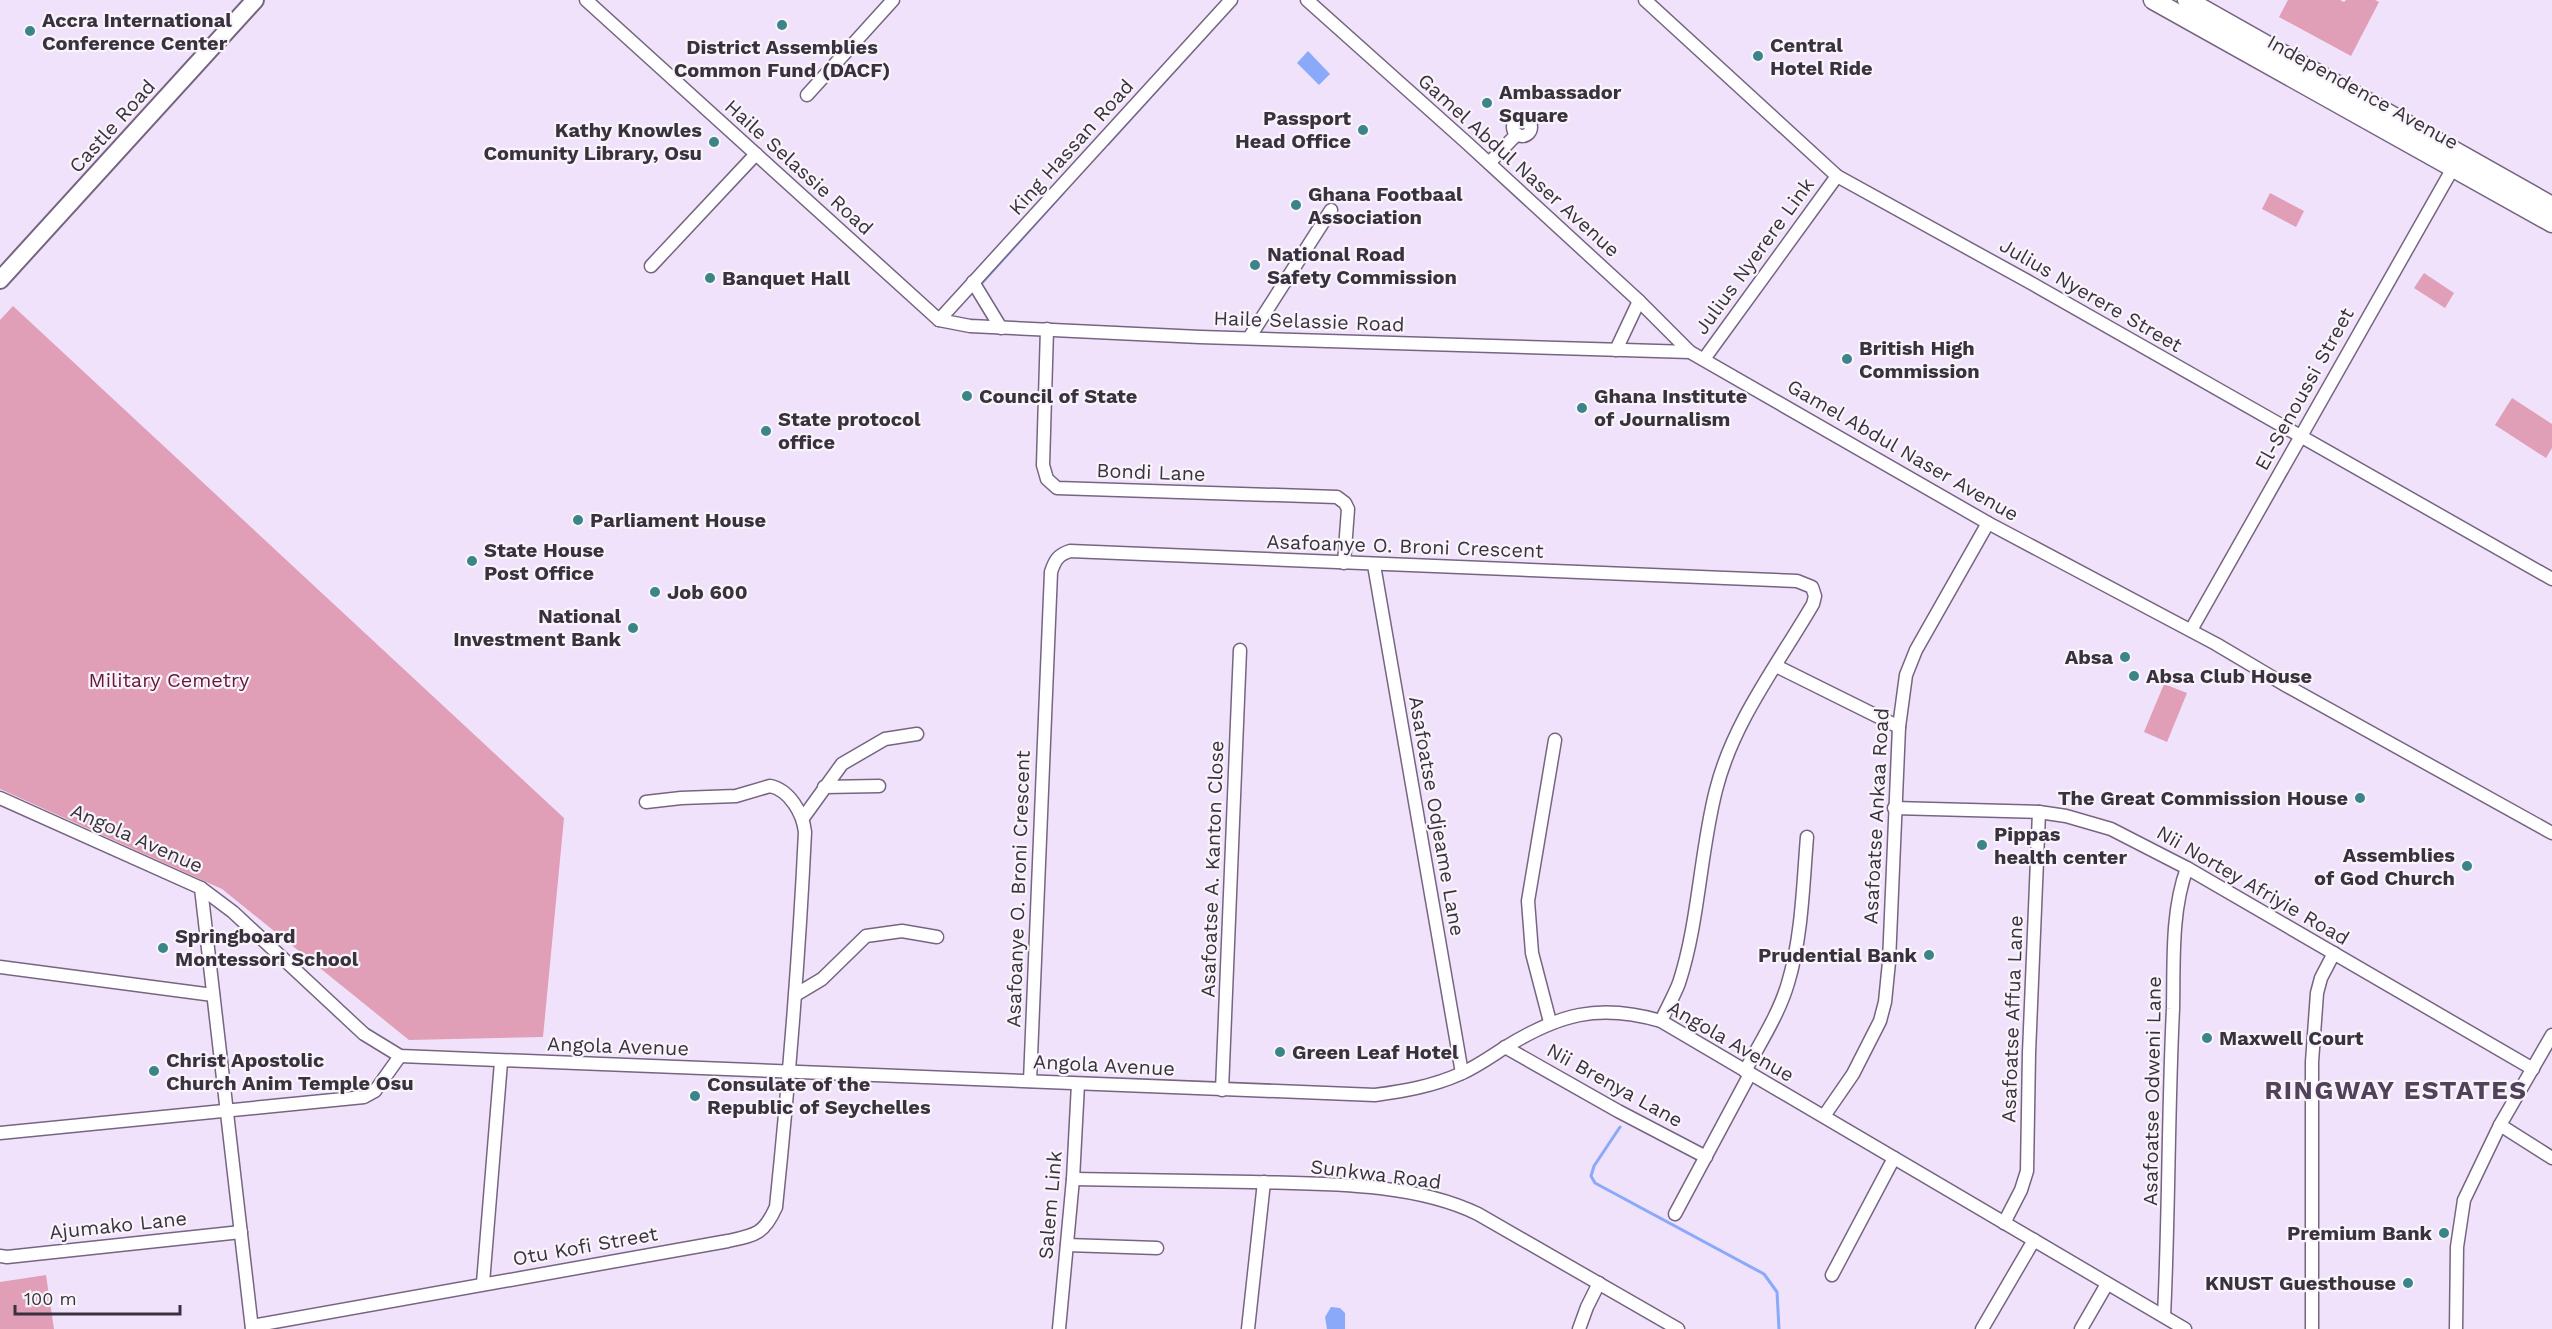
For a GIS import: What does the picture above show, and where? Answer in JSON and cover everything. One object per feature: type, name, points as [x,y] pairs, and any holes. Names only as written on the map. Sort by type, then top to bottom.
[{"type":"main road","name":"Castle Road","points":[[0,280],[255,0]]},
{"type":"main road","name":"Independence Avenue","points":[[2153,0],[2552,223]]},
{"type":"main road","name":"Independence Avenue","points":[[2187,0],[2552,206]]},
{"type":"street","name":"Haile Selassie Road","points":[[586,0],[939,320],[963,326],[1001,328],[1690,352]]},
{"type":"street","points":[[807,95],[893,0]]},
{"type":"street","name":"King Hassan Road","points":[[939,320],[1231,0]]},
{"type":"street","name":"Gamel Abdul Naser Avenue","points":[[1307,0],[1489,163],[1639,301],[1690,352],[1988,523],[2192,630],[2287,686],[2552,833]]},
{"type":"street","name":"Julius Nyerere Street","points":[[1645,0],[1837,176],[2031,283],[2552,579]]},
{"type":"street","points":[[1489,163],[1517,134]]},
{"type":"street","points":[[651,266],[756,154]]},
{"type":"street","name":"El-Senoussi Street","points":[[2192,630],[2452,168]]},
{"type":"street","name":"Julius Nyerere Link","points":[[1704,359],[1837,176]]},
{"type":"street","points":[[1250,338],[1330,210]]},
{"type":"street","points":[[974,282],[1001,328]]},
{"type":"street","points":[[1616,350],[1639,301]]},
{"type":"street","name":"Bondi Lane","points":[[1047,329],[1043,465],[1047,479],[1057,488],[1337,497],[1345,503],[1348,509],[1344,563]]},
{"type":"street","name":"Asafoatse Ankaa Road","points":[[1824,1116],[1852,1074],[1880,1021],[1885,1002],[1889,962],[1899,727],[1903,689],[1910,663],[1988,523]]},
{"type":"street","name":"Asafoanye O. Broni Crescent","points":[[1030,1081],[1051,572],[1054,561],[1060,554],[1070,551],[1797,581],[1812,587],[1815,596],[1813,604],[1744,718],[1722,772],[1708,827],[1681,975],[1661,1021]]},
{"type":"street","name":"Asafoatse Odjeame Lane","points":[[1374,565],[1462,1073]]},
{"type":"street","name":"Asafoatse A. Kanton Close","points":[[1222,1090],[1240,650]]},
{"type":"street","points":[[1776,666],[1899,727]]},
{"type":"street","points":[[646,802],[736,796],[770,786],[775,787],[793,802],[803,818],[842,764],[867,747],[885,739],[917,734]]},
{"type":"street","points":[[1550,1022],[1532,953],[1527,901],[1555,740]]},
{"type":"street","points":[[824,787],[879,786]]},
{"type":"street","name":"Angola Avenue","points":[[0,798],[201,888],[233,912],[364,1034],[400,1056],[501,1062],[1375,1095],[1433,1085],[1462,1073],[1550,1022],[1576,1014],[1598,1011],[1635,1013],[1661,1021],[2185,1329]]},
{"type":"street","name":"Nii Nortey Afriyie Road","points":[[1894,808],[2040,812],[2066,816],[2112,829],[2187,868],[2533,1069]]},
{"type":"street","name":"Asafoatse Affua Lane","points":[[2004,1223],[2021,1190],[2027,1171],[2029,1053],[2040,812]]},
{"type":"street","name":"Otu Kofi Street","points":[[252,1328],[483,1283],[753,1235],[768,1224],[776,1207],[797,994],[805,832],[803,818]]},
{"type":"street","points":[[1675,1214],[1748,1072],[1779,1008],[1788,983],[1800,913],[1807,837]]},
{"type":"street","name":"Asafoatse Odweni Lane","points":[[2164,1316],[2169,1203],[2170,1072],[2177,914],[2180,891],[2187,868]]},
{"type":"street","points":[[201,888],[252,1328]]},
{"type":"street","points":[[797,994],[822,979],[866,936],[902,931],[936,937]]},
{"type":"street","points":[[2312,1329],[2312,1062],[2317,993],[2321,978],[2334,953]]},
{"type":"street","points":[[0,967],[213,995]]},
{"type":"street","points":[[2456,1329],[2457,1247],[2464,1200],[2500,1125],[2552,1035]]},
{"type":"street","name":"Nii Brenya Lane","points":[[1505,1047],[1618,1111],[1706,1157]]},
{"type":"street","points":[[0,1133],[364,1097],[375,1091],[400,1056]]},
{"type":"street","points":[[483,1283],[501,1062]]},
{"type":"street","name":"Salem Link","points":[[1059,1329],[1073,1179],[1078,1084]]},
{"type":"street","points":[[2500,1125],[2552,1158]]},
{"type":"street","points":[[1832,1275],[1894,1158]]},
{"type":"street","name":"Sunkwa Road","points":[[1073,1179],[1339,1184],[1435,1198],[1461,1206],[1599,1282],[1678,1329]]},
{"type":"street","points":[[1248,1329],[1264,1182]]},
{"type":"street","name":"Ajumako Lane","points":[[0,1256],[241,1232]]},
{"type":"street","points":[[1982,1329],[2034,1240]]},
{"type":"street","points":[[1067,1245],[1157,1248]]},
{"type":"street","points":[[1579,1329],[1599,1282]]},
{"type":"street","points":[[2081,1329],[2107,1284]]},
{"type":"green space","points":[[2288,0],[2340,0],[2344,2],[2346,0],[2375,0],[2379,2],[2351,56],[2279,17]]},
{"type":"green space","points":[[2270,193],[2304,211],[2296,227],[2262,209]]},
{"type":"green space","points":[[2424,273],[2454,293],[2445,308],[2414,288]]},
{"type":"green space","name":"Military Cemetry","points":[[13,306],[564,818],[543,1037],[409,1040],[222,889],[0,789],[0,320]]},
{"type":"green space","points":[[2512,398],[2552,424],[2552,448],[2546,458],[2495,425]]},
{"type":"green space","points":[[2164,684],[2187,693],[2167,742],[2144,732]]},
{"type":"green space","points":[[46,1275],[54,1329],[0,1329],[0,1282]]},
{"type":"water","points":[[1308,51],[1330,74],[1319,85],[1297,63]]},
{"type":"water","points":[[1331,1307],[1340,1308],[1345,1313],[1345,1329],[1327,1329],[1325,1317]]},
{"type":"waterway","points":[[1108,144],[1236,3]]},
{"type":"waterway","points":[[982,283],[1063,193]]},
{"type":"waterway","points":[[1620,1127],[1594,1166],[1591,1176],[1595,1183],[1764,1274],[1777,1292],[1779,1329]]},
{"type":"place","name":"District Assemblies Common Fund (DACF)","points":[[782,25]]},
{"type":"place","name":"Accra International Conference Center","points":[[30,31]]},
{"type":"place","name":"Central Hotel Ride","points":[[1758,56]]},
{"type":"place","name":"Ambassador Square","points":[[1487,103]]},
{"type":"place","name":"Passport Head Office","points":[[1363,130]]},
{"type":"place","name":"Kathy Knowles Comunity Library, Osu","points":[[714,142]]},
{"type":"place","name":"Ghana Footbaal Association","points":[[1296,205]]},
{"type":"place","name":"National Road Safety Commission","points":[[1255,265]]},
{"type":"place","name":"Banquet Hall","points":[[710,278]]},
{"type":"place","name":"British High Commission","points":[[1847,359]]},
{"type":"place","name":"Council of State","points":[[967,396]]},
{"type":"place","name":"Ghana Institute of Journalism","points":[[1582,408]]},
{"type":"place","name":"State protocol office","points":[[766,431]]},
{"type":"place","name":"Parliament House","points":[[578,520]]},
{"type":"place","name":"State House Post Office","points":[[472,561]]},
{"type":"place","name":"Job 600","points":[[655,592]]},
{"type":"place","name":"National Investment Bank","points":[[633,628]]},
{"type":"place","name":"Absa","points":[[2125,657]]},
{"type":"place","name":"Absa Club House","points":[[2134,676]]},
{"type":"place","name":"The Great Commission House","points":[[2360,798]]},
{"type":"place","name":"Pippas health center","points":[[1982,845]]},
{"type":"place","name":"Assemblies of God Church","points":[[2467,866]]},
{"type":"place","name":"Springboard Montessori School","points":[[163,948]]},
{"type":"place","name":"Prudential Bank","points":[[1929,955]]},
{"type":"place","name":"Maxwell Court","points":[[2207,1038]]},
{"type":"place","name":"Green Leaf Hotel","points":[[1280,1052]]},
{"type":"place","name":"Christ Apostolic Church Anim Temple Osu","points":[[154,1071]]},
{"type":"place","name":"Consulate of the Republic of Seychelles","points":[[695,1096]]},
{"type":"place","name":"Premium Bank","points":[[2444,1233]]},
{"type":"place","name":"KNUST Guesthouse","points":[[2408,1283]]},
{"type":"district","name":"RINGWAY ESTATES","points":[[2396,1090]]}]
